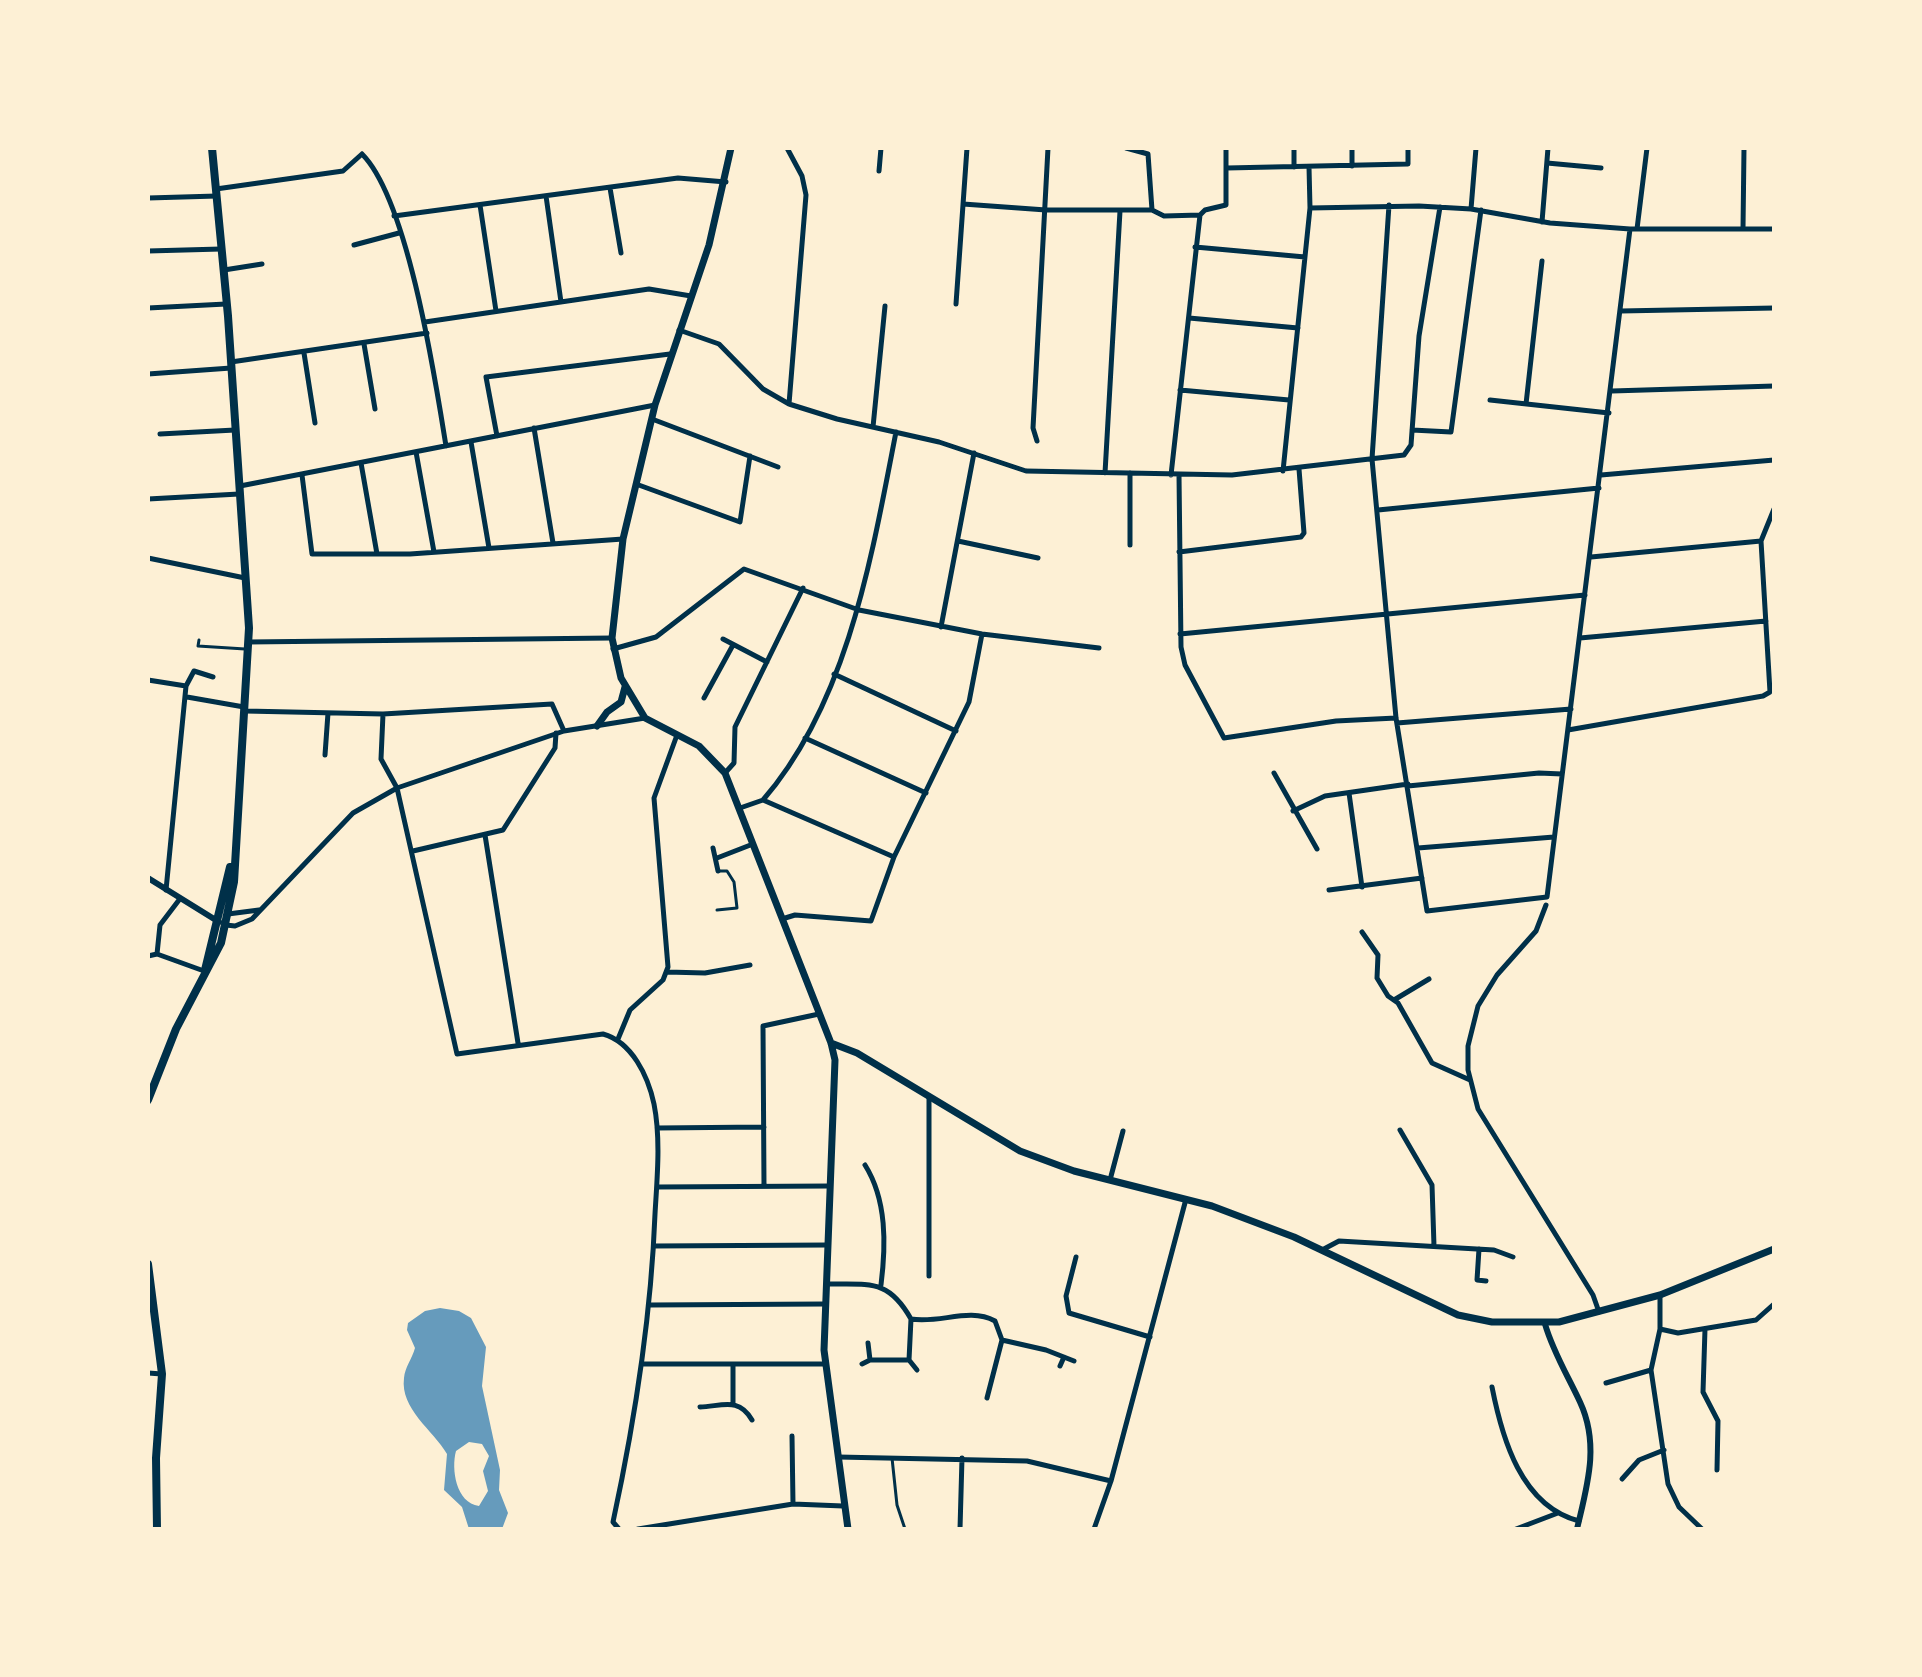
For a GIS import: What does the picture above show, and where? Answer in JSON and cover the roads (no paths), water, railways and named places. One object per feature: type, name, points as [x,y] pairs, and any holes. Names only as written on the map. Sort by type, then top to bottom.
[{"type":"main road","points":[[148,1100],[152,1075],[204,971],[215,958],[233,858],[244,709],[248,646],[245,578],[224,270],[212,148]]},
{"type":"main road","points":[[731,148],[726,182],[670,354],[636,484],[615,582],[612,649],[625,685],[645,718],[699,746],[725,773],[831,1043],[835,1060],[824,1304],[825,1364],[848,1529]]},
{"type":"main road","points":[[597,726],[607,712],[621,702],[625,685]]},
{"type":"main road","points":[[831,1043],[857,1053],[1020,1151],[1110,1182],[1212,1206],[1322,1250],[1458,1315],[1492,1322],[1545,1324],[1660,1295],[1774,1249]]},
{"type":"main road","points":[[148,1264],[162,1374],[152,1499],[157,1529]]},
{"type":"street","points":[[787,148],[802,176],[806,195],[789,404]]},
{"type":"street","points":[[879,171],[881,148]]},
{"type":"street","points":[[956,304],[967,148]]},
{"type":"street","points":[[1037,441],[1033,428],[1048,148]]},
{"type":"street","points":[[1126,148],[1143,150],[1148,154],[1152,210]]},
{"type":"street","points":[[1171,475],[1194,247],[1200,215],[1205,210],[1226,205],[1226,148]]},
{"type":"street","points":[[1294,148],[1294,167]]},
{"type":"street","points":[[1352,148],[1352,166]]},
{"type":"street","points":[[1227,168],[1408,164],[1408,148]]},
{"type":"street","points":[[1471,209],[1476,148]]},
{"type":"street","points":[[1542,222],[1548,148]]},
{"type":"street","points":[[1389,205],[1372,459],[1397,721],[1427,911],[1547,897],[1621,311],[1647,148]]},
{"type":"street","points":[[1743,229],[1744,148]]},
{"type":"street","points":[[148,198],[216,192],[343,171],[362,151],[374,167],[394,216],[425,322],[446,446]]},
{"type":"street","points":[[1547,163],[1601,168]]},
{"type":"street","points":[[1283,471],[1310,208],[1309,167]]},
{"type":"street","points":[[394,216],[678,178],[726,182]]},
{"type":"street","points":[[610,188],[621,253]]},
{"type":"street","points":[[546,196],[561,302]]},
{"type":"street","points":[[963,204],[1046,210],[1152,210],[1164,216],[1200,215]]},
{"type":"street","points":[[480,205],[496,311]]},
{"type":"street","points":[[679,330],[719,344],[763,389],[789,404],[974,453],[1026,471],[1171,475],[1283,471],[1406,454],[1412,430],[1419,336],[1440,207]]},
{"type":"street","points":[[1310,208],[1440,207],[1481,210],[1542,222],[1634,229],[1774,229]]},
{"type":"street","points":[[1412,430],[1451,432],[1481,210]]},
{"type":"street","points":[[1105,473],[1120,211]]},
{"type":"street","points":[[354,245],[399,233]]},
{"type":"street","points":[[1194,247],[1305,257]]},
{"type":"street","points":[[148,251],[222,249]]},
{"type":"street","points":[[1526,404],[1542,261]]},
{"type":"street","points":[[224,270],[262,264]]},
{"type":"street","points":[[425,322],[649,289],[691,296]]},
{"type":"street","points":[[148,308],[226,304]]},
{"type":"street","points":[[873,427],[885,306]]},
{"type":"street","points":[[1621,311],[1774,308]]},
{"type":"street","points":[[1189,318],[1298,328]]},
{"type":"street","points":[[148,374],[231,365],[427,333]]},
{"type":"street","points":[[364,344],[375,409]]},
{"type":"street","points":[[304,353],[315,423]]},
{"type":"street","points":[[497,436],[486,377],[670,354]]},
{"type":"street","points":[[1612,391],[1774,386]]},
{"type":"street","points":[[1180,390],[1289,400]]},
{"type":"street","points":[[1490,400],[1609,413]]},
{"type":"street","points":[[148,499],[239,490],[655,405]]},
{"type":"street","points":[[652,419],[778,467]]},
{"type":"street","points":[[534,428],[553,543]]},
{"type":"street","points":[[160,434],[235,430]]},
{"type":"street","points":[[740,808],[763,800],[789,770],[834,674],[859,610],[896,432]]},
{"type":"street","points":[[471,442],[489,548]]},
{"type":"street","points":[[416,452],[434,552]]},
{"type":"street","points":[[941,627],[974,453]]},
{"type":"street","points":[[636,484],[740,522],[750,456]]},
{"type":"street","points":[[1601,475],[1774,460]]},
{"type":"street","points":[[361,463],[377,554]]},
{"type":"street","points":[[1179,552],[1301,537],[1304,533],[1299,469]]},
{"type":"street","points":[[1130,473],[1133,534],[1130,545]]},
{"type":"street","points":[[302,475],[312,554],[434,552],[623,539]]},
{"type":"street","points":[[1179,475],[1180,634],[1185,665],[1224,738],[1336,721],[1397,721],[1571,709]]},
{"type":"street","points":[[1378,510],[1599,488]]},
{"type":"street","points":[[1568,730],[1763,696],[1773,689],[1761,541],[1774,509]]},
{"type":"street","points":[[958,541],[1038,558]]},
{"type":"street","points":[[1591,557],[1761,541]]},
{"type":"street","points":[[148,558],[245,578]]},
{"type":"street","points":[[612,649],[656,637],[746,569],[859,610],[982,634],[1099,648]]},
{"type":"street","points":[[725,773],[734,763],[735,727],[803,588]]},
{"type":"street","points":[[1180,634],[1585,595]]},
{"type":"street","points":[[1580,638],[1766,621]]},
{"type":"street","points":[[782,919],[795,915],[871,921],[894,857],[970,698],[982,634]]},
{"type":"street","points":[[248,646],[612,638]]},
{"type":"street","points":[[723,639],[767,662]]},
{"type":"street","points":[[704,698],[733,645]]},
{"type":"street","points":[[165,891],[186,686],[194,671],[213,677]]},
{"type":"street","points":[[834,674],[956,731]]},
{"type":"street","points":[[148,680],[186,686]]},
{"type":"street","points":[[187,697],[244,709],[328,713],[383,714],[552,704],[564,731]]},
{"type":"street","points":[[325,755],[328,713]]},
{"type":"street","points":[[383,714],[381,759],[397,788],[457,1054],[518,1043],[603,1034],[618,1039],[645,1075],[657,1128],[654,1246],[643,1364],[613,1522],[619,1529]]},
{"type":"street","points":[[148,878],[179,900],[240,925],[260,910],[353,813],[397,788],[556,733],[645,718]]},
{"type":"street","points":[[413,851],[503,830],[555,748],[556,733]]},
{"type":"street","points":[[618,1039],[630,1010],[667,972],[669,958],[654,798],[677,735]]},
{"type":"street","points":[[805,738],[926,793]]},
{"type":"street","points":[[1274,773],[1317,849]]},
{"type":"street","points":[[1293,811],[1319,798],[1349,793],[1539,773],[1562,774]]},
{"type":"street","points":[[1349,793],[1362,887]]},
{"type":"street","points":[[763,800],[894,857]]},
{"type":"street","points":[[485,835],[518,1043]]},
{"type":"street","points":[[1418,848],[1554,837]]},
{"type":"street","points":[[717,858],[753,844]]},
{"type":"street","points":[[713,848],[718,871]]},
{"type":"street","points":[[1329,890],[1422,878]]},
{"type":"street","points":[[157,954],[160,925],[179,900]]},
{"type":"street","points":[[1546,905],[1536,931],[1497,975],[1478,1006],[1468,1046],[1471,1080],[1478,1109],[1593,1295],[1599,1312]]},
{"type":"street","points":[[220,918],[260,910]]},
{"type":"street","points":[[1362,932],[1379,958],[1377,978],[1432,1063],[1471,1080]]},
{"type":"street","points":[[148,956],[157,954],[204,971]]},
{"type":"street","points":[[667,972],[705,973],[750,965]]},
{"type":"street","points":[[1394,1000],[1429,979]]},
{"type":"street","points":[[764,1186],[763,1026],[820,1013]]},
{"type":"street","points":[[929,1098],[929,1276]]},
{"type":"street","points":[[657,1128],[764,1124]]},
{"type":"street","points":[[1400,1130],[1432,1185],[1434,1246]]},
{"type":"street","points":[[1110,1182],[1123,1131]]},
{"type":"street","points":[[865,1165],[872,1176],[882,1217],[885,1253],[881,1285]]},
{"type":"street","points":[[657,1187],[830,1186]]},
{"type":"street","points":[[1094,1529],[1111,1481],[1186,1199]]},
{"type":"street","points":[[1322,1250],[1339,1241],[1479,1249],[1513,1257]]},
{"type":"street","points":[[654,1246],[828,1245]]},
{"type":"street","points":[[1479,1249],[1477,1280],[1486,1281]]},
{"type":"street","points":[[1076,1257],[1066,1296],[1069,1313],[1150,1337]]},
{"type":"street","points":[[826,1284],[881,1285],[894,1295],[911,1319],[909,1360],[917,1370]]},
{"type":"street","points":[[1660,1295],[1660,1329],[1651,1370],[1668,1484],[1679,1507],[1702,1529]]},
{"type":"street","points":[[650,1305],[824,1304]]},
{"type":"street","points":[[1660,1329],[1678,1333],[1756,1320],[1774,1304]]},
{"type":"street","points":[[911,1319],[935,1321],[972,1314],[995,1321],[1002,1340],[987,1398]]},
{"type":"street","points":[[1545,1324],[1550,1342],[1582,1406],[1590,1440],[1591,1470],[1577,1529]]},
{"type":"street","points":[[1705,1329],[1703,1392],[1718,1421],[1717,1470]]},
{"type":"street","points":[[1002,1340],[1074,1361]]},
{"type":"street","points":[[868,1343],[870,1360]]},
{"type":"street","points":[[1060,1366],[1064,1357]]},
{"type":"street","points":[[862,1364],[870,1360],[909,1360]]},
{"type":"street","points":[[733,1363],[733,1403]]},
{"type":"street","points":[[643,1364],[825,1364]]},
{"type":"street","points":[[1606,1383],[1651,1370]]},
{"type":"street","points":[[148,1373],[162,1374]]},
{"type":"street","points":[[989,1385],[999,1387]]},
{"type":"street","points":[[1492,1387],[1508,1452],[1523,1476],[1558,1513],[1579,1521]]},
{"type":"street","points":[[700,1407],[733,1403],[745,1408],[752,1420]]},
{"type":"street","points":[[792,1436],[793,1504]]},
{"type":"street","points":[[1622,1479],[1639,1460],[1664,1450]]},
{"type":"street","points":[[837,1457],[1027,1461],[1111,1481]]},
{"type":"street","points":[[960,1529],[962,1458]]},
{"type":"street","points":[[638,1529],[793,1504],[843,1506]]},
{"type":"street","points":[[1516,1529],[1558,1513]]},
{"type":"lane","points":[[199,640],[198,646],[248,646]]},
{"type":"lane","points":[[717,910],[737,908],[734,882],[727,871],[718,871]]},
{"type":"lane","points":[[892,1457],[897,1505],[905,1529]]},
{"type":"water","points":[[440,1308],[459,1311],[471,1318],[486,1347],[482,1386],[500,1470],[499,1490],[508,1513],[502,1529],[469,1529],[462,1507],[444,1490],[447,1454],[407,1400],[404,1378],[415,1348],[407,1330],[408,1323],[425,1311]],"holes":[[[469,1442],[482,1444],[489,1456],[483,1471],[488,1491],[479,1506],[471,1504],[460,1492],[455,1476],[455,1458],[456,1451]]]}]
